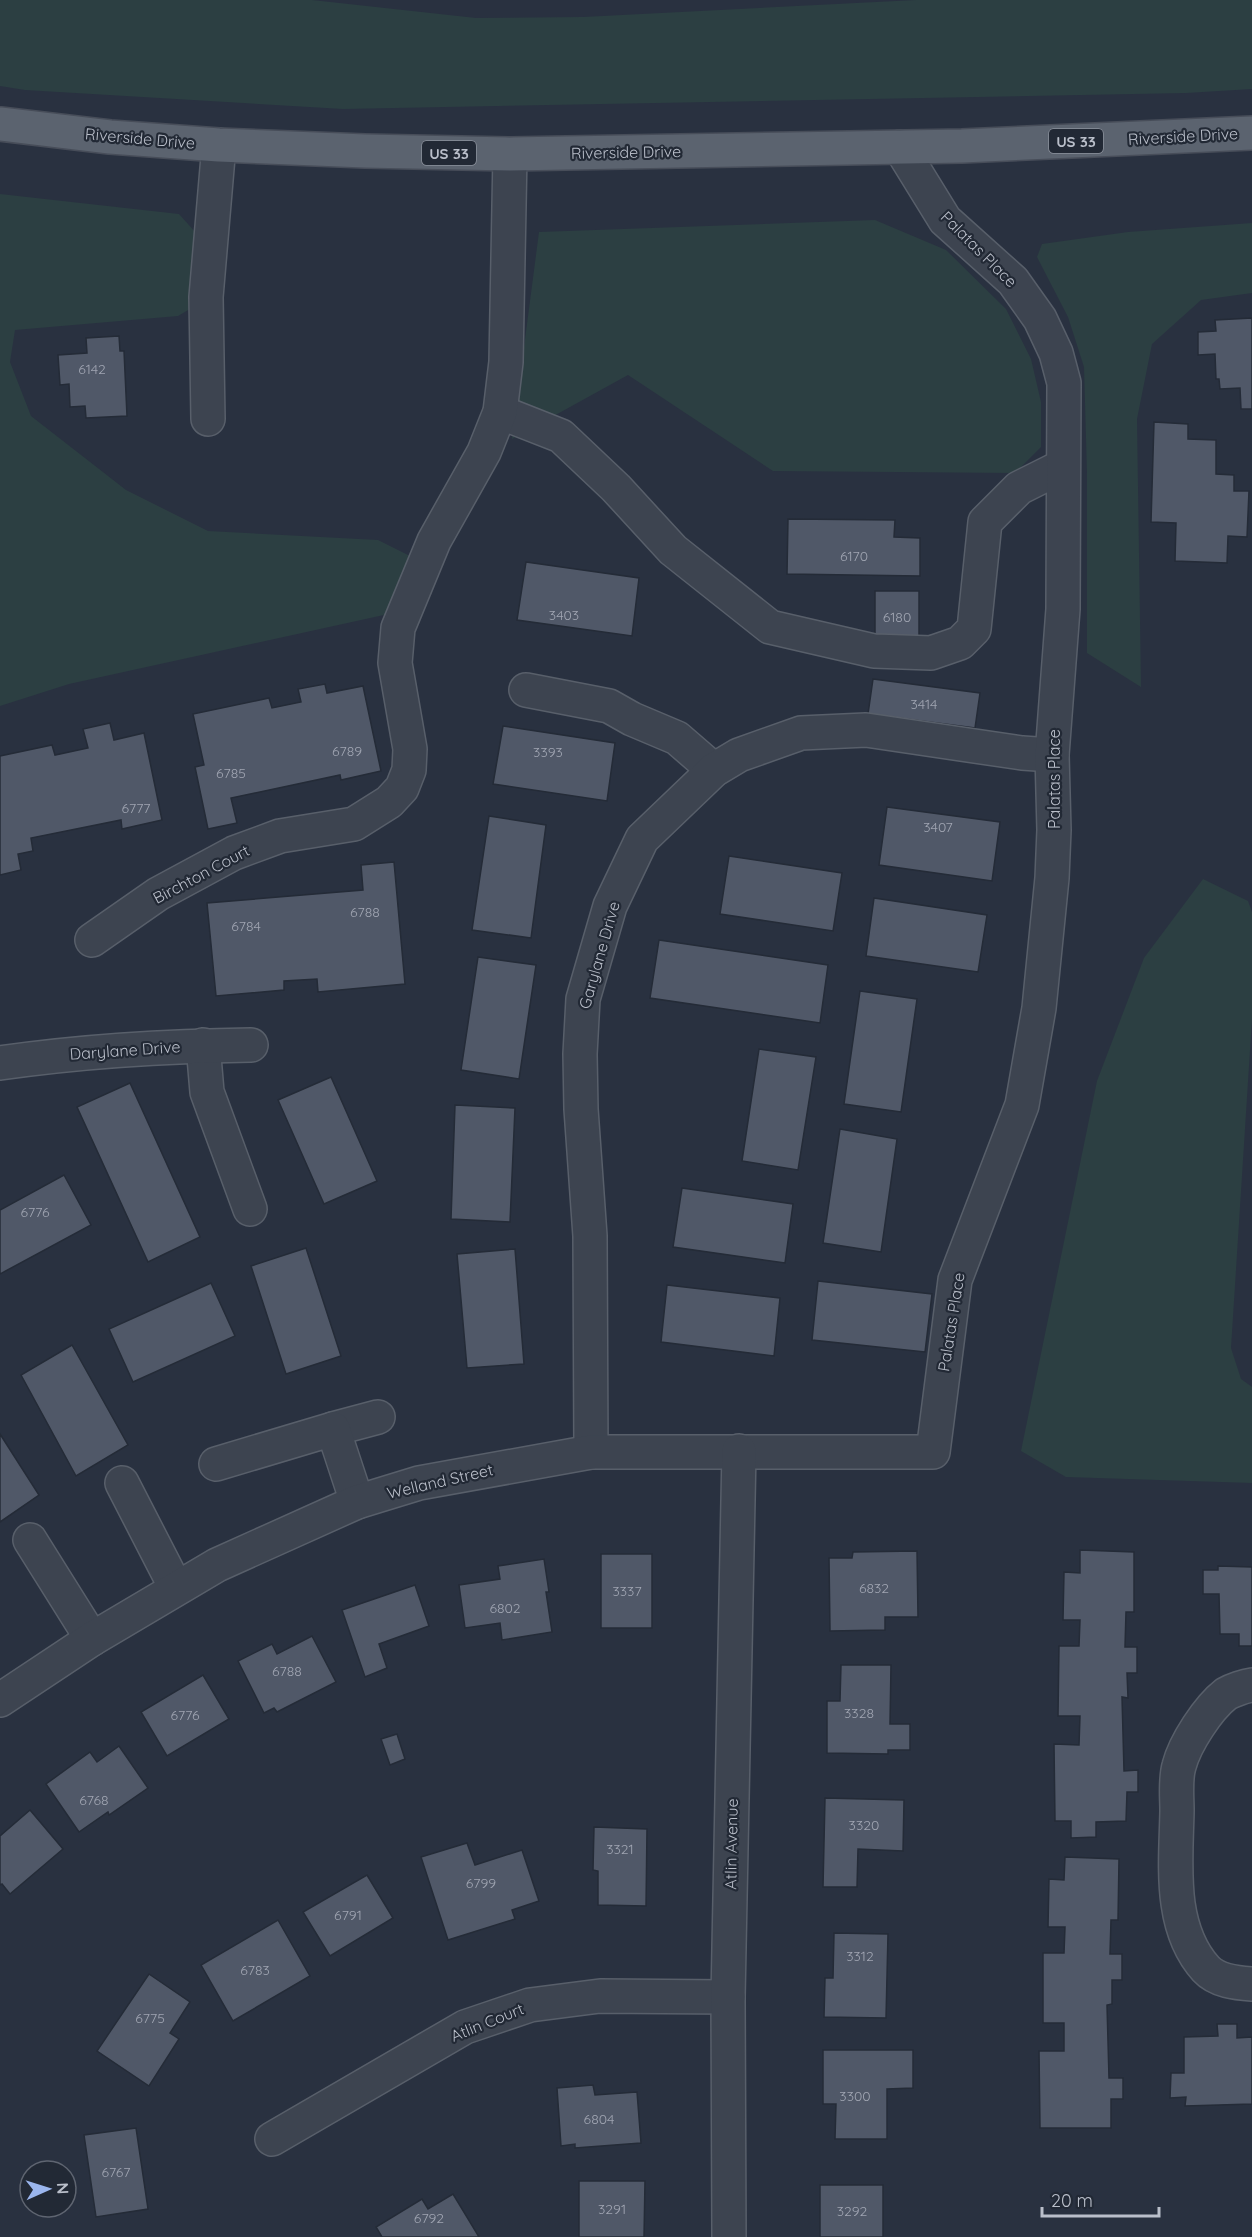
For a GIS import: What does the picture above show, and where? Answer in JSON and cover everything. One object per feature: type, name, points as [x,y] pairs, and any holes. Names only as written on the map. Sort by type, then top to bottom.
[{"type":"main road","name":"Riverside Drive","points":[[0,123],[110,137],[219,145],[374,152],[510,154],[962,146],[1252,133]]},
{"type":"street","points":[[208,419],[206,297],[219,145]]},
{"type":"street","name":"Palatas Place","points":[[900,147],[945,220],[1013,281],[1040,319],[1056,353],[1064,383],[1063,609],[1052,755],[1054,830],[1052,878],[1040,1008],[1022,1105],[955,1280],[933,1452]]},
{"type":"street","points":[[510,154],[506,362],[500,412],[561,436],[616,488],[674,550],[770,627],[874,651],[931,653],[960,643],[974,629],[985,522],[1019,488],[1063,466]]},
{"type":"street","name":"Birchton Court","points":[[92,940],[158,894],[234,853],[280,836],[354,824],[389,802],[402,788],[409,770],[410,749],[395,663],[398,628],[434,541],[484,452],[500,412]]},
{"type":"street","points":[[526,690],[609,706],[632,719],[677,738],[714,770]]},
{"type":"street","name":"Garylane Drive","points":[[591,1452],[590,1236],[580,1076],[583,999],[610,906],[642,839],[714,770],[740,755],[801,733],[866,730],[1022,753],[1052,755]]},
{"type":"street","name":"Darylane Drive","points":[[0,1062],[54,1055],[171,1046],[251,1045]]},
{"type":"street","points":[[203,1046],[207,1092],[250,1209]]},
{"type":"street","points":[[216,1464],[378,1417]]},
{"type":"street","points":[[333,1429],[357,1502]]},
{"type":"street","name":"Atlin Avenue","points":[[729,2237],[729,1997],[739,1451]]},
{"type":"street","name":"Welland Street","points":[[0,1700],[92,1640],[217,1565],[357,1502],[419,1482],[591,1452],[933,1452]]},
{"type":"street","points":[[122,1483],[176,1588]]},
{"type":"street","points":[[30,1540],[92,1640]]},
{"type":"street","points":[[1252,1685],[1227,1694],[1209,1713],[1190,1740],[1178,1767],[1176,1878],[1182,1922],[1190,1947],[1207,1971],[1224,1980],[1252,1984]]},
{"type":"street","name":"Atlin Court","points":[[272,2139],[465,2027],[530,2005],[600,1996],[729,1997]]},
{"type":"shaded area","points":[[0,0],[312,0],[476,18],[583,17],[916,0],[1252,0],[1252,89],[1186,93],[343,109],[25,90],[0,86]]},
{"type":"shaded area","points":[[0,194],[179,214],[197,234],[200,303],[178,316],[15,330],[10,362],[31,416],[126,490],[208,531],[378,540],[414,558],[402,611],[69,684],[0,706]]},
{"type":"shaded area","points":[[875,220],[946,250],[1006,309],[1031,359],[1041,402],[1041,447],[1015,473],[773,471],[628,375],[512,439],[539,232]]},
{"type":"shaded area","points":[[1252,223],[1252,293],[1201,300],[1152,344],[1137,419],[1141,687],[1087,653],[1087,473],[1084,367],[1068,317],[1037,257],[1042,244],[1128,232]]},
{"type":"shaded area","points":[[1203,879],[1248,901],[1252,912],[1252,1019],[1231,1348],[1241,1379],[1252,1387],[1252,1483],[1066,1477],[1021,1451],[1097,1081],[1144,958]]},
{"type":"building","points":[[1252,318],[1252,409],[1241,409],[1240,388],[1220,389],[1219,379],[1216,379],[1215,354],[1198,355],[1198,332],[1216,331],[1215,320]]},
{"type":"building","points":[[119,336],[120,351],[124,351],[127,416],[86,418],[85,406],[70,407],[69,384],[60,385],[58,355],[87,353],[86,338]]},
{"type":"building","points":[[1154,422],[1188,424],[1188,439],[1216,440],[1216,474],[1234,475],[1234,491],[1249,491],[1247,537],[1228,536],[1227,563],[1175,561],[1176,523],[1151,522]]},
{"type":"building","points":[[788,519],[895,520],[894,537],[920,538],[920,576],[787,574]]},
{"type":"building","points":[[526,562],[639,578],[632,636],[517,620]]},
{"type":"building","points":[[875,591],[919,591],[919,643],[875,643]]},
{"type":"building","points":[[873,679],[980,693],[975,728],[868,714]]},
{"type":"building","points":[[325,684],[327,693],[363,686],[381,771],[341,780],[340,775],[231,798],[237,823],[208,829],[195,767],[204,765],[193,714],[269,698],[272,708],[301,702],[298,689]]},
{"type":"building","points":[[110,723],[114,740],[144,733],[162,820],[122,829],[121,820],[31,838],[33,851],[18,854],[21,870],[0,875],[0,756],[52,745],[55,755],[88,748],[83,729]]},
{"type":"building","points":[[503,726],[615,743],[607,801],[493,784]]},
{"type":"building","points":[[887,807],[1000,822],[992,881],[879,865]]},
{"type":"building","points":[[489,816],[546,825],[531,938],[472,930]]},
{"type":"building","points":[[729,856],[842,873],[833,931],[720,914]]},
{"type":"building","points":[[394,862],[405,984],[318,992],[317,979],[284,981],[284,990],[216,996],[207,903],[363,890],[361,865]]},
{"type":"building","points":[[874,898],[987,915],[978,972],[866,956]]},
{"type":"building","points":[[659,940],[828,965],[820,1023],[650,998]]},
{"type":"building","points":[[478,957],[536,965],[519,1079],[461,1070]]},
{"type":"building","points":[[860,991],[917,999],[901,1112],[844,1104]]},
{"type":"building","points":[[759,1049],[816,1057],[798,1170],[742,1161]]},
{"type":"building","points":[[331,1077],[377,1181],[324,1204],[278,1100]]},
{"type":"building","points":[[130,1083],[200,1237],[148,1262],[77,1107]]},
{"type":"building","points":[[455,1105],[515,1108],[510,1222],[451,1219]]},
{"type":"building","points":[[840,1129],[897,1139],[881,1252],[823,1243]]},
{"type":"building","points":[[64,1175],[91,1225],[0,1274],[0,1210]]},
{"type":"building","points":[[682,1188],[793,1204],[785,1263],[673,1247]]},
{"type":"building","points":[[306,1248],[341,1356],[286,1374],[251,1266]]},
{"type":"building","points":[[515,1249],[524,1364],[467,1368],[457,1254]]},
{"type":"building","points":[[818,1281],[932,1294],[925,1352],[812,1340]]},
{"type":"building","points":[[211,1283],[235,1336],[133,1382],[109,1329]]},
{"type":"building","points":[[667,1285],[780,1298],[774,1356],[661,1342]]},
{"type":"building","points":[[72,1345],[128,1445],[76,1476],[21,1375]]},
{"type":"building","points":[[0,1434],[39,1495],[0,1522]]},
{"type":"building","points":[[1080,1550],[1134,1552],[1134,1612],[1126,1612],[1125,1647],[1137,1647],[1137,1673],[1127,1673],[1128,1698],[1122,1697],[1124,1771],[1138,1770],[1138,1792],[1127,1792],[1126,1821],[1096,1822],[1096,1837],[1071,1838],[1071,1821],[1055,1821],[1054,1744],[1079,1745],[1080,1716],[1058,1716],[1059,1646],[1079,1646],[1080,1620],[1063,1620],[1064,1572],[1080,1573]]},
{"type":"building","points":[[917,1551],[918,1617],[885,1617],[885,1630],[830,1631],[829,1558],[852,1558],[853,1552]]},
{"type":"building","points":[[601,1554],[652,1554],[652,1628],[601,1628]]},
{"type":"building","points":[[544,1559],[552,1632],[502,1640],[500,1623],[465,1628],[459,1585],[500,1579],[498,1566]]},
{"type":"building","points":[[1218,1566],[1252,1567],[1252,1646],[1239,1646],[1239,1634],[1220,1634],[1219,1594],[1203,1594],[1203,1570],[1218,1570]]},
{"type":"building","points":[[415,1585],[429,1626],[379,1644],[387,1668],[365,1677],[342,1610]]},
{"type":"building","points":[[312,1636],[336,1682],[277,1712],[274,1708],[264,1713],[238,1661],[272,1644],[277,1654]]},
{"type":"building","points":[[841,1665],[891,1665],[890,1724],[910,1724],[910,1750],[888,1750],[888,1754],[827,1753],[827,1701],[840,1701]]},
{"type":"building","points":[[203,1675],[229,1719],[167,1756],[141,1712]]},
{"type":"building","points":[[397,1734],[405,1759],[390,1765],[381,1739]]},
{"type":"building","points":[[119,1746],[148,1788],[79,1832],[46,1784],[90,1752],[97,1762]]},
{"type":"building","points":[[825,1798],[904,1800],[903,1851],[858,1849],[857,1887],[823,1887]]},
{"type":"building","points":[[30,1810],[63,1849],[10,1894],[2,1884],[0,1885],[0,1836]]},
{"type":"building","points":[[594,1827],[647,1829],[646,1906],[598,1905],[598,1871],[593,1870]]},
{"type":"building","points":[[467,1843],[475,1865],[522,1850],[539,1901],[512,1910],[515,1919],[448,1940],[421,1857]]},
{"type":"building","points":[[1065,1857],[1119,1859],[1118,1920],[1111,1920],[1110,1954],[1122,1954],[1122,1980],[1112,1980],[1112,2004],[1107,2005],[1109,2078],[1123,2078],[1123,2099],[1111,2099],[1111,2128],[1040,2128],[1039,2051],[1064,2051],[1064,2023],[1043,2023],[1043,1953],[1064,1953],[1065,1927],[1048,1927],[1049,1879],[1064,1880]]},
{"type":"building","points":[[367,1875],[393,1918],[330,1956],[303,1912]]},
{"type":"building","points":[[278,1920],[310,1976],[233,2021],[201,1965]]},
{"type":"building","points":[[834,1933],[888,1934],[886,2018],[824,2017],[825,1978],[833,1978]]},
{"type":"building","points":[[149,1974],[190,2002],[170,2033],[179,2039],[149,2086],[97,2051]]},
{"type":"building","points":[[1217,2024],[1237,2024],[1237,2038],[1252,2037],[1252,2104],[1185,2106],[1186,2097],[1170,2098],[1171,2073],[1184,2073],[1184,2037],[1218,2036]]},
{"type":"building","points":[[823,2050],[913,2050],[913,2088],[887,2089],[887,2139],[835,2139],[836,2104],[823,2104]]},
{"type":"building","points":[[593,2085],[595,2095],[637,2092],[641,2143],[575,2148],[575,2144],[561,2146],[557,2088]]},
{"type":"building","points":[[136,2128],[148,2209],[96,2217],[84,2135]]},
{"type":"building","points":[[579,2181],[645,2181],[644,2237],[579,2237]]},
{"type":"building","points":[[820,2185],[883,2185],[883,2237],[820,2237]]},
{"type":"building","points":[[453,2194],[479,2237],[382,2237],[376,2227],[422,2199],[428,2209]]}]
